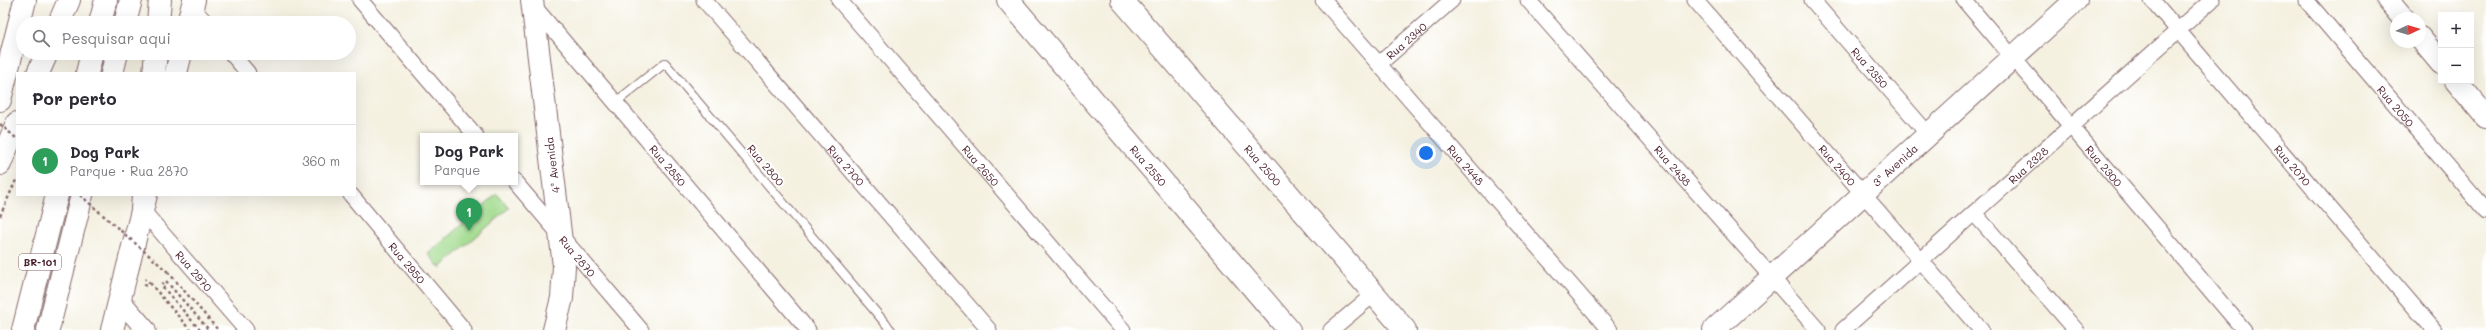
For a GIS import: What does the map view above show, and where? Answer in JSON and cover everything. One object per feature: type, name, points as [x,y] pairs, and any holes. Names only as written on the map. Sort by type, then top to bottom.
[{"type":"main road","points":[[19,16],[25,0]]},
{"type":"main road","points":[[62,16],[69,0]]},
{"type":"main road","points":[[102,16],[106,0]]},
{"type":"main road","points":[[127,16],[131,0]]},
{"type":"main road","points":[[159,16],[160,0]]},
{"type":"main road","name":"Rua 2550","points":[[1008,0],[1289,330]]},
{"type":"main road","name":"Rua 2500","points":[[1122,0],[1405,330]]},
{"type":"main road","name":"3ª Avenida","points":[[1714,330],[2076,0]]},
{"type":"main road","points":[[2388,0],[2398,12]]},
{"type":"main road","name":"4ª Avenida","points":[[531,1],[564,266],[562,298],[554,330]]},
{"type":"main road","points":[[0,100],[5,55],[16,25]]},
{"type":"main road","points":[[2426,45],[2438,59]]},
{"type":"main road","points":[[38,72],[44,60]]},
{"type":"main road","points":[[87,72],[90,60]]},
{"type":"main road","points":[[112,72],[115,60]]},
{"type":"main road","points":[[154,72],[155,60]]},
{"type":"main road","points":[[176,72],[179,60]]},
{"type":"main road","points":[[2458,84],[2486,117]]},
{"type":"main road","points":[[0,164],[16,125]]},
{"type":"main road","name":"BR-101","points":[[23,330],[57,196]]},
{"type":"main road","name":"BR-101","points":[[48,330],[81,196]]},
{"type":"main road","points":[[112,330],[144,200]]},
{"type":"street","points":[[360,0],[473,133]]},
{"type":"street","name":"Rua 2700","points":[[704,0],[989,330]]},
{"type":"street","name":"Rua 2650","points":[[839,0],[1123,330]]},
{"type":"street","name":"Rua 2448","points":[[1323,0],[1610,330]]},
{"type":"street","name":"Rua 2340","points":[[1378,64],[1452,0]]},
{"type":"street","name":"Rua 2438","points":[[1528,0],[1818,330]]},
{"type":"street","name":"Rua 2400","points":[[1695,0],[1981,330]]},
{"type":"street","name":"Rua 2350","points":[[1812,0],[1928,134]]},
{"type":"street","name":"Rua 2300","points":[[1964,0],[2244,330]]},
{"type":"street","name":"Rua 2070","points":[[2152,0],[2434,330]]},
{"type":"street","name":"Rua 2328","points":[[1843,330],[2212,0]]},
{"type":"street","name":"Rua 2050","points":[[2306,0],[2486,211]]},
{"type":"street","name":"Rua 2850","points":[[531,1],[808,330]]},
{"type":"street","points":[[237,60],[247,72]]},
{"type":"street","name":"Rua 2870","points":[[518,185],[641,330]]},
{"type":"street","name":"Rua 2950","points":[[352,196],[464,330]]},
{"type":"street","name":"Rua 2970","points":[[144,200],[246,330]]},
{"type":"street","points":[[1974,213],[2076,330]]},
{"type":"street","points":[[1331,330],[1374,294]]},
{"type":"street","points":[[120,300],[146,330]]},
{"type":"lane","name":"Rua 2800","points":[[616,102],[665,63],[891,330]]},
{"type":"path","points":[[0,124],[16,138]]},
{"type":"path","points":[[0,216],[16,180]]},
{"type":"path","points":[[82,196],[168,272],[218,330]]},
{"type":"path","points":[[200,330],[161,285],[166,280],[209,330]]},
{"type":"path","points":[[150,283],[190,330]]},
{"type":"green space","points":[[497,194],[509,208],[440,268],[428,254]]},
{"type":"place","name":"Dog Park","points":[[469,231]]}]
